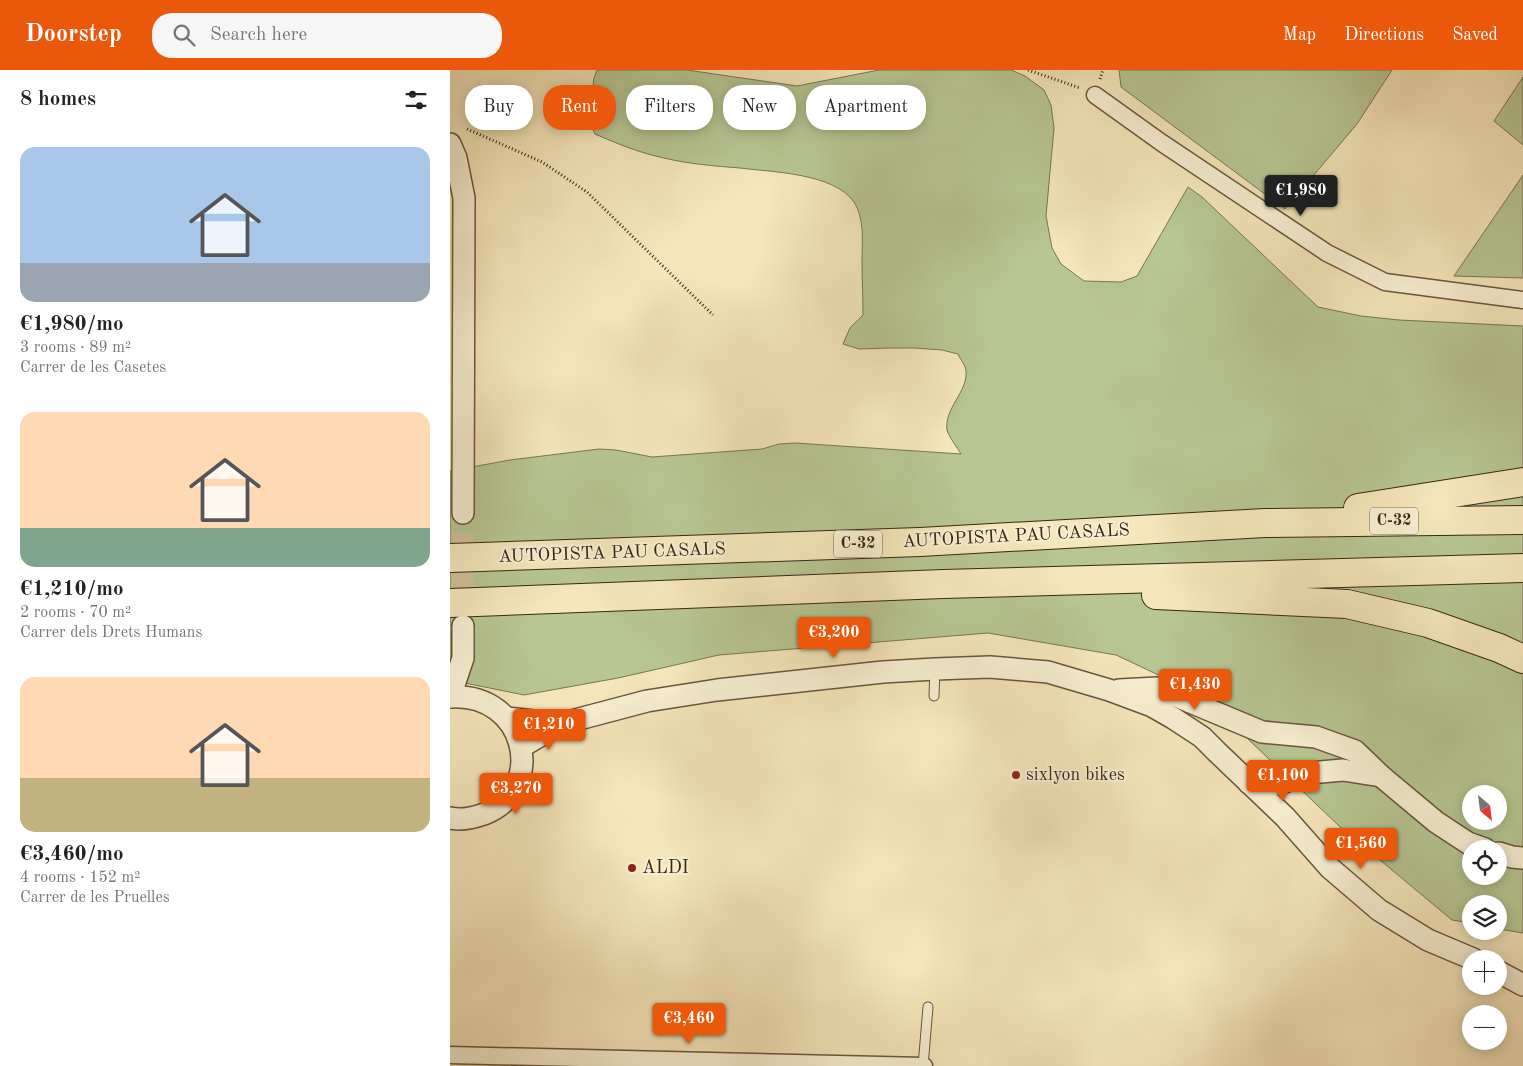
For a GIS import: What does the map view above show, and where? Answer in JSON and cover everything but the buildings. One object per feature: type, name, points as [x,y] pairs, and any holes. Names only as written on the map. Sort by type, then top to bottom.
[{"type":"highway","points":[[1265,523],[1523,482]]},
{"type":"highway","name":"AUTOPISTA PAU CASALS","points":[[450,558],[920,542],[1265,523],[1523,520]]},
{"type":"highway","points":[[456,615],[942,584],[1523,568]]},
{"type":"highway","points":[[942,584],[1347,604],[1428,623],[1499,648],[1523,659]]},
{"type":"street","points":[[1095,95],[1162,143],[1327,254],[1385,282],[1523,300]]},
{"type":"street","points":[[454,135],[456,158],[464,198],[463,513]]},
{"type":"street","points":[[456,615],[462,658],[479,699]]},
{"type":"street","points":[[450,818],[472,818],[492,811],[501,804],[516,785],[522,760],[521,747],[516,732],[508,718],[494,707],[479,699],[465,696],[450,697],[462,658]]},
{"type":"street","points":[[521,747],[560,724],[647,701],[717,690],[934,668],[990,667],[1048,672],[1109,690],[1152,706],[1202,737],[1285,817],[1330,868],[1380,910],[1428,940],[1462,954]]},
{"type":"street","points":[[1109,690],[1157,688],[1262,732],[1316,737],[1355,751],[1381,776],[1436,822],[1463,840]]},
{"type":"street","points":[[508,718],[560,724]]},
{"type":"street","points":[[1249,783],[1279,784],[1309,773],[1343,770],[1381,776]]},
{"type":"street","points":[[1285,817],[1290,797],[1309,773]]},
{"type":"street","points":[[1507,856],[1523,858]]},
{"type":"street","points":[[1507,976],[1523,985]]},
{"type":"street","points":[[450,1055],[924,1066]]},
{"type":"lane","points":[[934,668],[934,696]]},
{"type":"lane","points":[[924,1066],[928,1007]]},
{"type":"path","points":[[1028,70],[1095,95]]},
{"type":"path","points":[[454,135],[542,162],[587,192],[713,315]]},
{"type":"green space","points":[[597,70],[687,70],[790,85],[723,85],[723,130],[796,130],[796,86],[879,70],[1011,70],[1025,76],[1044,90],[1051,105],[1054,128],[1046,216],[1052,248],[1061,264],[1084,281],[1121,282],[1137,276],[1188,187],[1202,197],[1318,307],[1361,316],[1399,320],[1523,326],[1523,933],[1507,930],[1507,895],[1462,895],[1462,922],[1452,920],[1338,825],[1203,696],[1116,655],[988,633],[719,655],[618,678],[524,695],[450,680],[450,471],[510,460],[599,449],[616,450],[652,457],[762,449],[779,444],[795,443],[961,454],[947,430],[949,414],[966,379],[966,369],[958,354],[942,350],[915,348],[859,349],[843,344],[850,328],[863,315],[860,216],[854,202],[845,192],[832,185],[801,176],[692,163],[655,156],[595,134],[593,130],[616,130],[616,85],[593,85]]},
{"type":"green space","points":[[1119,70],[1392,70],[1357,124],[1285,209],[1121,87]]},
{"type":"green space","points":[[1523,77],[1523,145],[1494,121]]},
{"type":"green space","points":[[1523,175],[1523,278],[1454,276]]},
{"type":"tunnel","points":[[463,513],[463,618]]},
{"type":"place","name":"sixlyon bikes","points":[[1016,775]]},
{"type":"place","name":"ALDI","points":[[632,868]]}]
